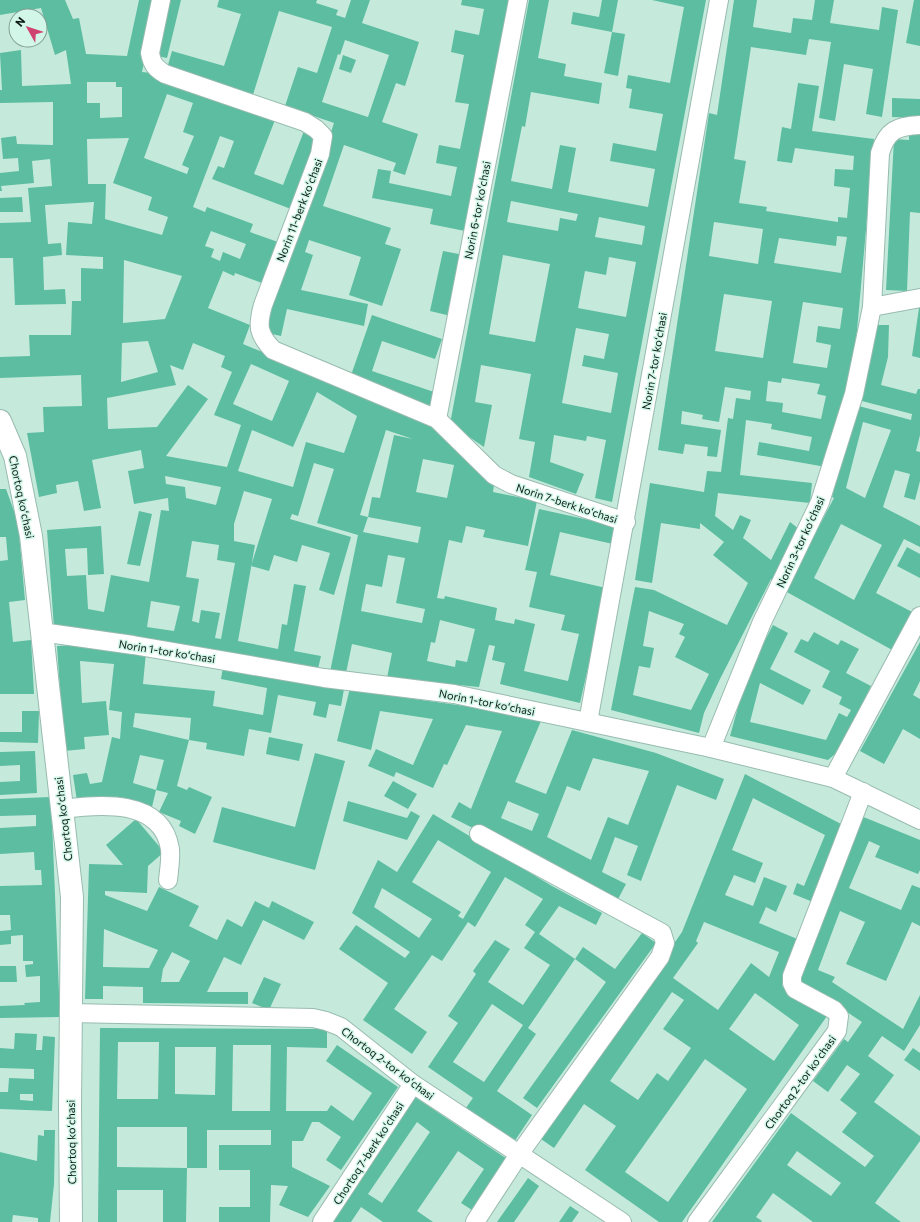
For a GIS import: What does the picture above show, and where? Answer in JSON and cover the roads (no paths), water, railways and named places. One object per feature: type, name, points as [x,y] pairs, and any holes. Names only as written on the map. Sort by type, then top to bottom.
[{"type":"main road","name":"Chortoq koʻchasi","points":[[0,421],[15,456],[31,536],[72,897],[70,1013],[71,1222]]},
{"type":"street","name":"Norin 11-berk koʻchasi","points":[[161,0],[150,53],[151,61],[156,69],[165,74],[305,122],[316,129],[323,136],[320,154],[263,305],[258,322],[263,339],[273,350],[437,419]]},
{"type":"street","name":"Norin 6-tor koʻchasi","points":[[437,419],[518,0]]},
{"type":"street","name":"Norin 7-tor koʻchasi","points":[[588,722],[626,522],[719,0]]},
{"type":"street","name":"Norin 3-tor koʻchasi","points":[[711,748],[762,622],[820,502],[854,394],[872,307],[880,153],[882,145],[891,132],[902,126],[920,125]]},
{"type":"street","points":[[872,307],[920,298]]},
{"type":"street","name":"Norin 7-berk koʻchasi","points":[[437,419],[494,475],[511,484],[626,522]]},
{"type":"street","points":[[833,778],[920,616]]},
{"type":"street","name":"Norin 1-tor koʻchasi","points":[[41,632],[133,645],[324,678],[454,694],[711,748],[833,778],[920,820]]},
{"type":"street","name":"Chortoq 2-tor koʻchasi","points":[[697,1222],[837,1031],[839,1016],[834,1010],[795,989],[792,983],[792,976],[863,792]]},
{"type":"street","points":[[62,809],[97,804],[140,811],[157,823],[165,834],[170,849],[168,880]]},
{"type":"street","points":[[475,1222],[520,1153],[660,957],[665,943],[662,933],[479,834]]},
{"type":"street","name":"Chortoq 2-tor koʻchasi","points":[[70,1013],[313,1018],[326,1021],[341,1027],[413,1084],[520,1153],[622,1222]]},
{"type":"street","name":"Chortoq 7-berk koʻchasi","points":[[322,1222],[413,1084]]}]
